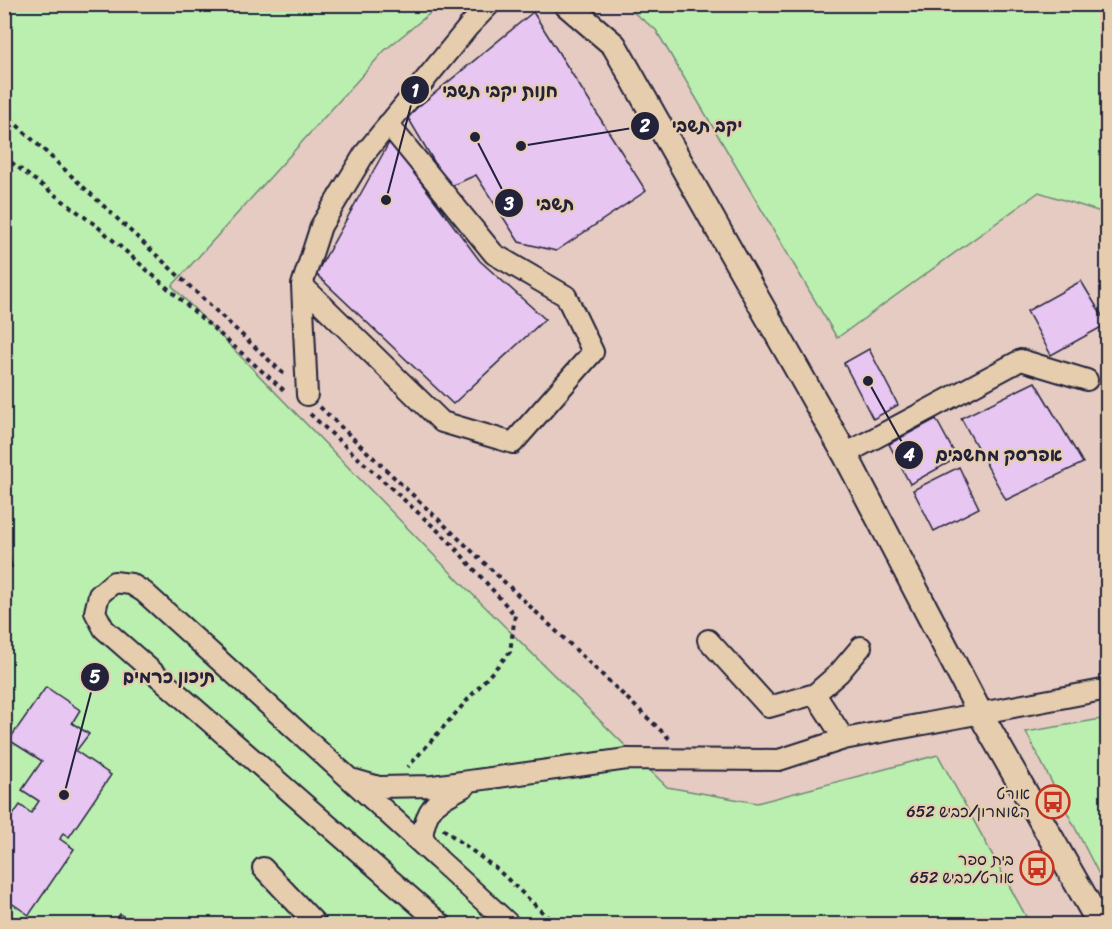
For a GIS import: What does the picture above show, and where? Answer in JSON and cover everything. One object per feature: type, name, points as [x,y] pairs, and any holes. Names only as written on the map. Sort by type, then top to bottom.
[{"type":"main road","points":[[566,4],[614,45],[845,454],[981,715],[1100,924]]},
{"type":"lane","points":[[302,401],[302,285],[321,226],[365,153],[469,26],[490,4]]},
{"type":"lane","points":[[302,285],[442,422],[513,443],[593,352],[566,296],[494,254],[388,124]]},
{"type":"lane","points":[[845,454],[1021,360],[1088,380]]},
{"type":"lane","points":[[441,924],[104,629],[95,612],[99,595],[114,582],[131,584],[144,592],[509,924]]},
{"type":"lane","points":[[708,639],[769,707],[814,694],[839,673],[861,647]]},
{"type":"lane","points":[[349,779],[379,788],[433,786],[627,759],[779,760],[844,739],[981,715],[1107,689]]},
{"type":"lane","points":[[814,694],[844,739]]},
{"type":"lane","points":[[438,859],[422,837],[425,816],[439,801],[472,782]]},
{"type":"lane","points":[[263,868],[316,924]]},
{"type":"path","points":[[4,113],[448,540],[515,615],[510,652],[390,786]]},
{"type":"path","points":[[4,157],[98,226],[302,401],[692,760]]},
{"type":"path","points":[[425,816],[498,870],[555,924]]},
{"type":"green space","points":[[5,4],[440,5],[385,50],[172,286],[459,581],[667,787],[757,803],[938,755],[1030,924],[5,924]]},
{"type":"green space","points":[[624,5],[1107,5],[1107,214],[1039,192],[837,338],[656,30]]},
{"type":"green space","points":[[1108,718],[1107,890],[1026,732]]},
{"type":"building","points":[[533,12],[646,191],[556,251],[519,242],[476,175],[449,187],[407,116]]},
{"type":"building","points":[[390,141],[480,261],[545,319],[453,404],[316,274]]},
{"type":"building","points":[[1081,281],[1107,324],[1051,355],[1027,311]]},
{"type":"building","points":[[869,349],[898,405],[873,419],[844,363]]},
{"type":"building","points":[[1035,382],[1083,463],[1006,500],[961,418]]},
{"type":"building","points":[[936,419],[957,458],[910,484],[889,444]]},
{"type":"building","points":[[959,467],[979,508],[934,531],[913,490]]},
{"type":"building","points":[[4,536],[12,567],[4,569]]},
{"type":"building","points":[[46,687],[80,710],[72,723],[89,734],[76,751],[111,775],[69,837],[63,833],[60,839],[74,849],[29,915],[4,898],[4,828],[20,805],[31,813],[39,801],[22,790],[42,761],[9,740]]},
{"type":"building","points":[[120,914],[135,924],[113,924]]},
{"type":"place","name":"תשבי","points":[[475,137]]},
{"type":"place","name":"יקב תשבי","points":[[521,146]]},
{"type":"place","name":"חנות יקבי תשבי","points":[[386,200]]},
{"type":"place","name":"אפרסק מחשבים","points":[[868,381]]},
{"type":"place","name":"תיכון כרמים","points":[[64,795]]},
{"type":"place","name":"אורט השומרון/כביש 652","points":[[1053,802]]},
{"type":"place","name":"בית ספר אורט/כביש 652","points":[[1037,868]]}]
